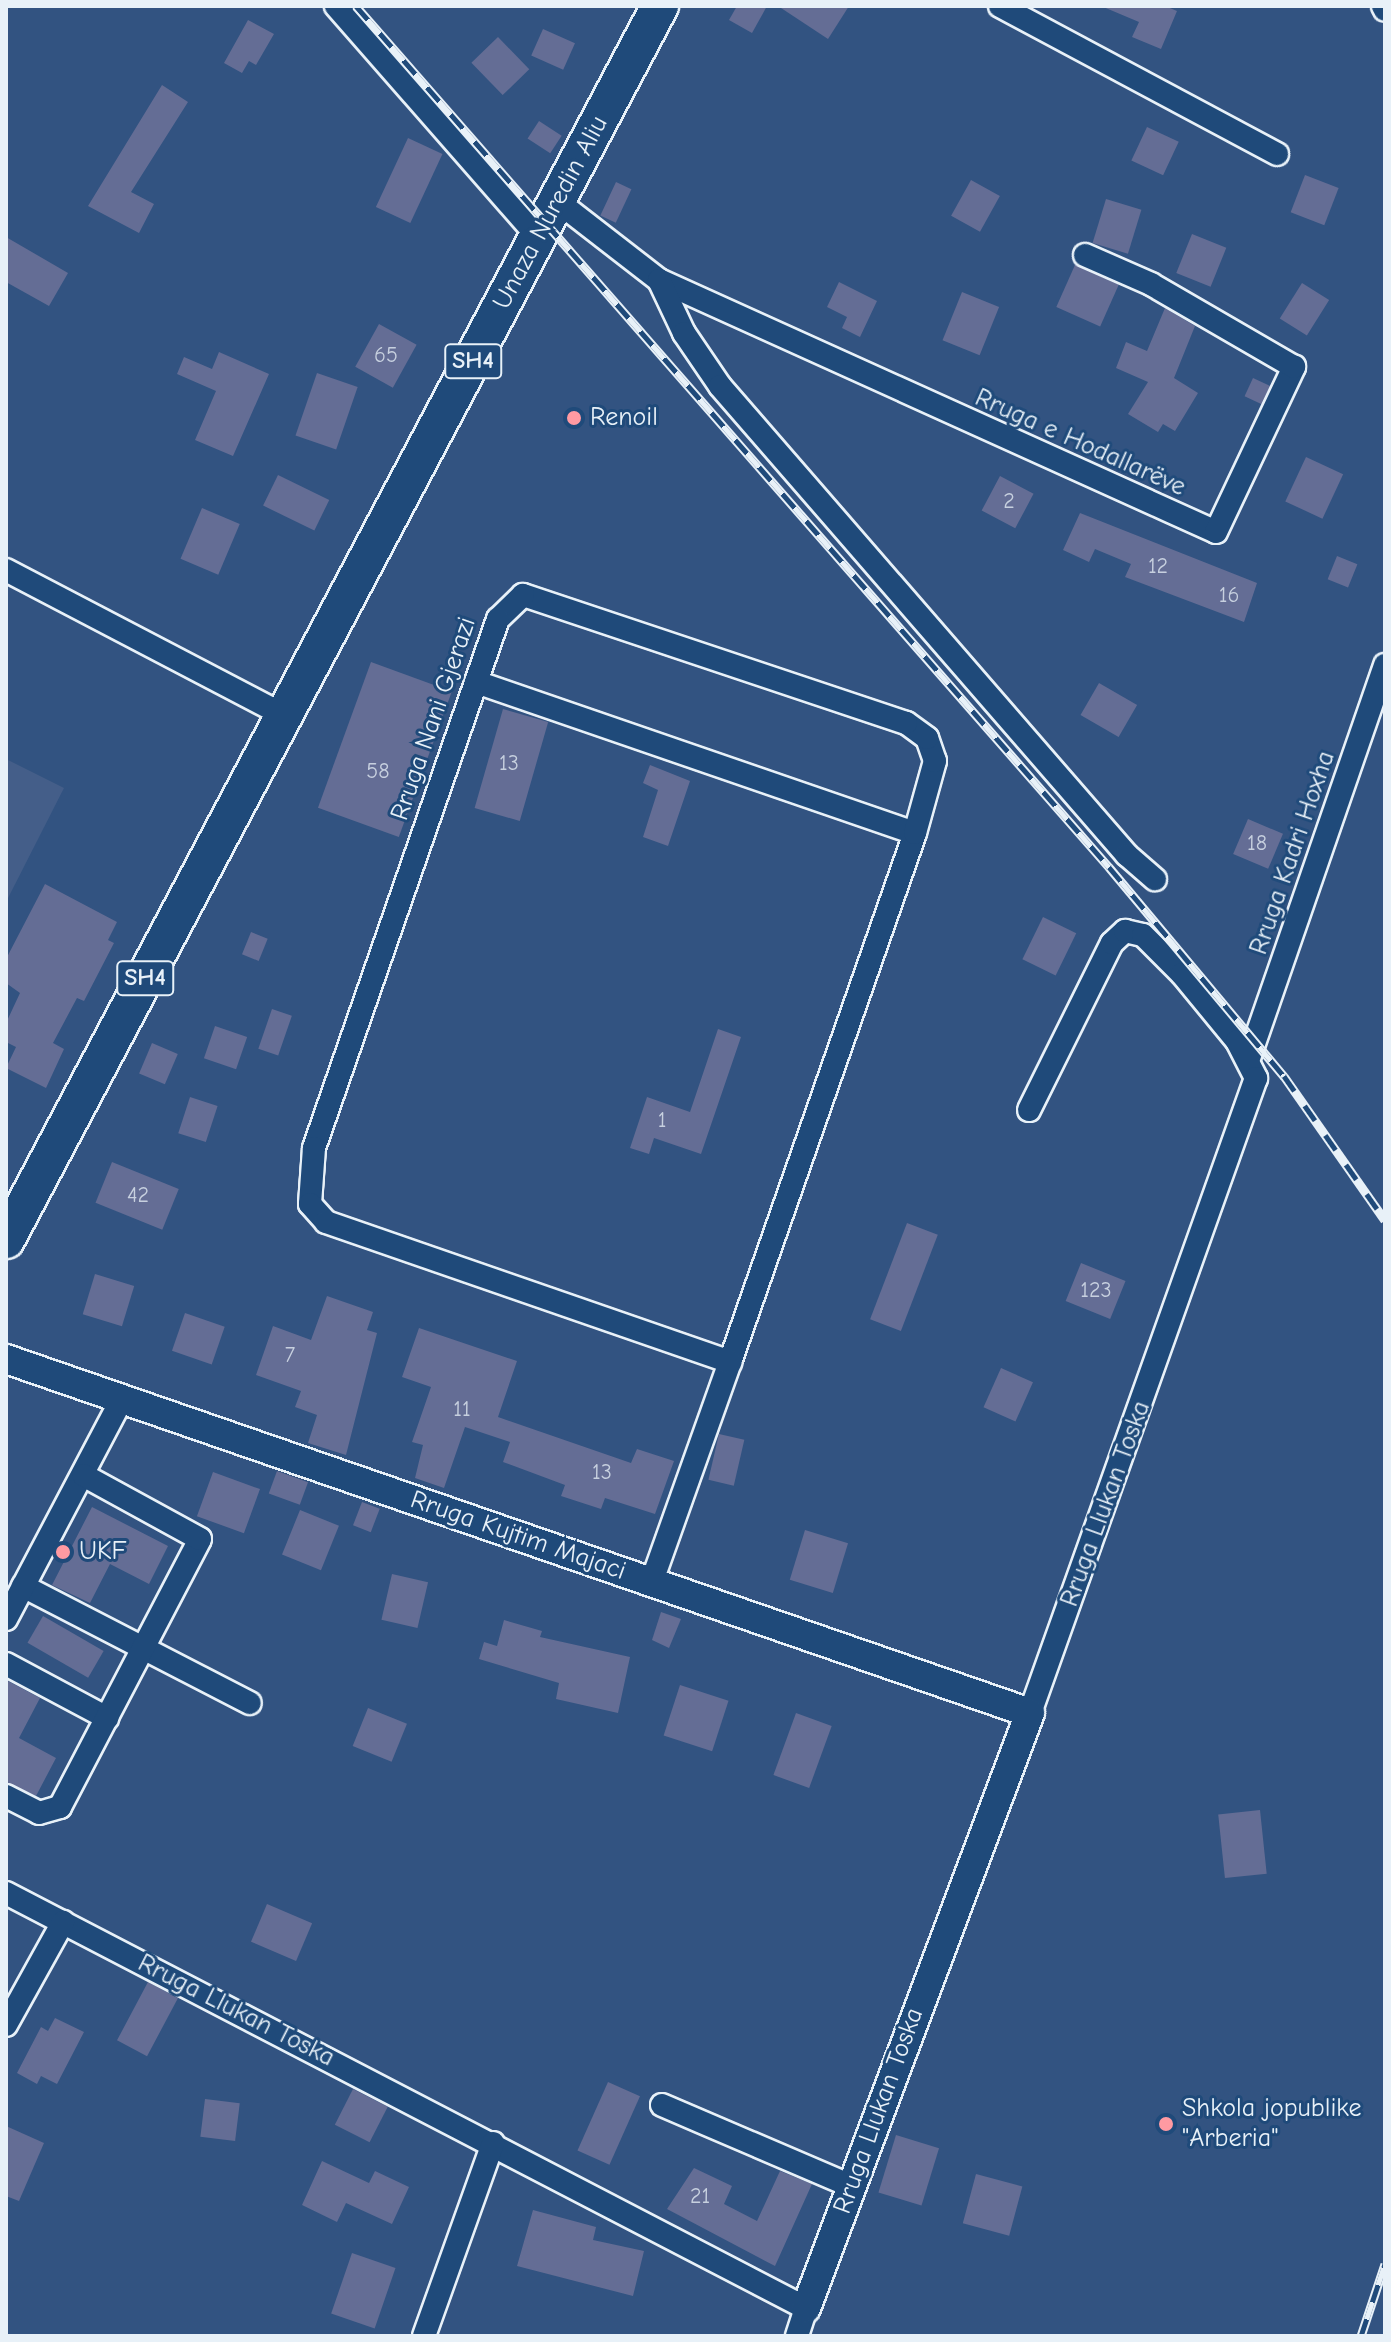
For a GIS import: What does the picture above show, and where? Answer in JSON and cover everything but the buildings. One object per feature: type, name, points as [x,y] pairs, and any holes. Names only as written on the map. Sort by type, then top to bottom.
[{"type":"main road","name":"Unaza Nuredin Aliu","points":[[285,716],[660,6]]},
{"type":"main road","name":"SH4","points":[[6,1240],[285,716]]},
{"type":"street","points":[[336,6],[538,237]]},
{"type":"street","points":[[1000,6],[1277,154]]},
{"type":"street","name":"Rruga e Hodallarëve","points":[[557,201],[659,280],[1216,532],[1294,367],[1151,284],[1085,255]]},
{"type":"street","points":[[659,280],[684,333],[720,386],[1127,855],[1155,879]]},
{"type":"street","points":[[6,570],[285,716]]},
{"type":"street","name":"Rruga Nani Gjerazi","points":[[652,1581],[730,1362],[931,789],[933,748],[919,731],[887,715],[533,594],[504,608],[476,682],[314,1148],[310,1204],[326,1222],[730,1362]]},
{"type":"street","name":"Rruga Kadri Hoxha","points":[[1249,1058],[1385,665]]},
{"type":"street","points":[[476,682],[915,833]]},
{"type":"street","points":[[1029,1110],[1112,943],[1125,931],[1151,942],[1249,1058]]},
{"type":"street","name":"Rruga Llukan Toska","points":[[797,2336],[1030,1713],[1254,1089],[1249,1058]]},
{"type":"street","name":"Rruga Kujtim Majaci","points":[[6,1359],[1030,1713]]},
{"type":"street","points":[[6,1619],[122,1399]]},
{"type":"street","points":[[6,1796],[39,1813],[60,1807],[200,1539],[83,1475]]},
{"type":"street","points":[[23,1586],[143,1651],[250,1703]]},
{"type":"street","points":[[6,1664],[107,1718]]},
{"type":"street","name":"Rruga Llukan Toska","points":[[6,1893],[806,2308]]},
{"type":"street","points":[[6,2025],[63,1922]]},
{"type":"street","points":[[662,2105],[851,2186]]},
{"type":"street","points":[[424,2336],[493,2143]]},
{"type":"shaded area","points":[[6,759],[64,788],[6,902]]},
{"type":"railway","points":[[356,6],[1109,867],[1284,1076],[1385,1220]]},
{"type":"railway","points":[[1361,2336],[1385,2264]]},
{"type":"place","name":"Renoil","points":[[574,418]]},
{"type":"place","name":"UKF","points":[[63,1552]]},
{"type":"place","name":"Shkola jopublike \"Arberia\"","points":[[1166,2124]]}]
